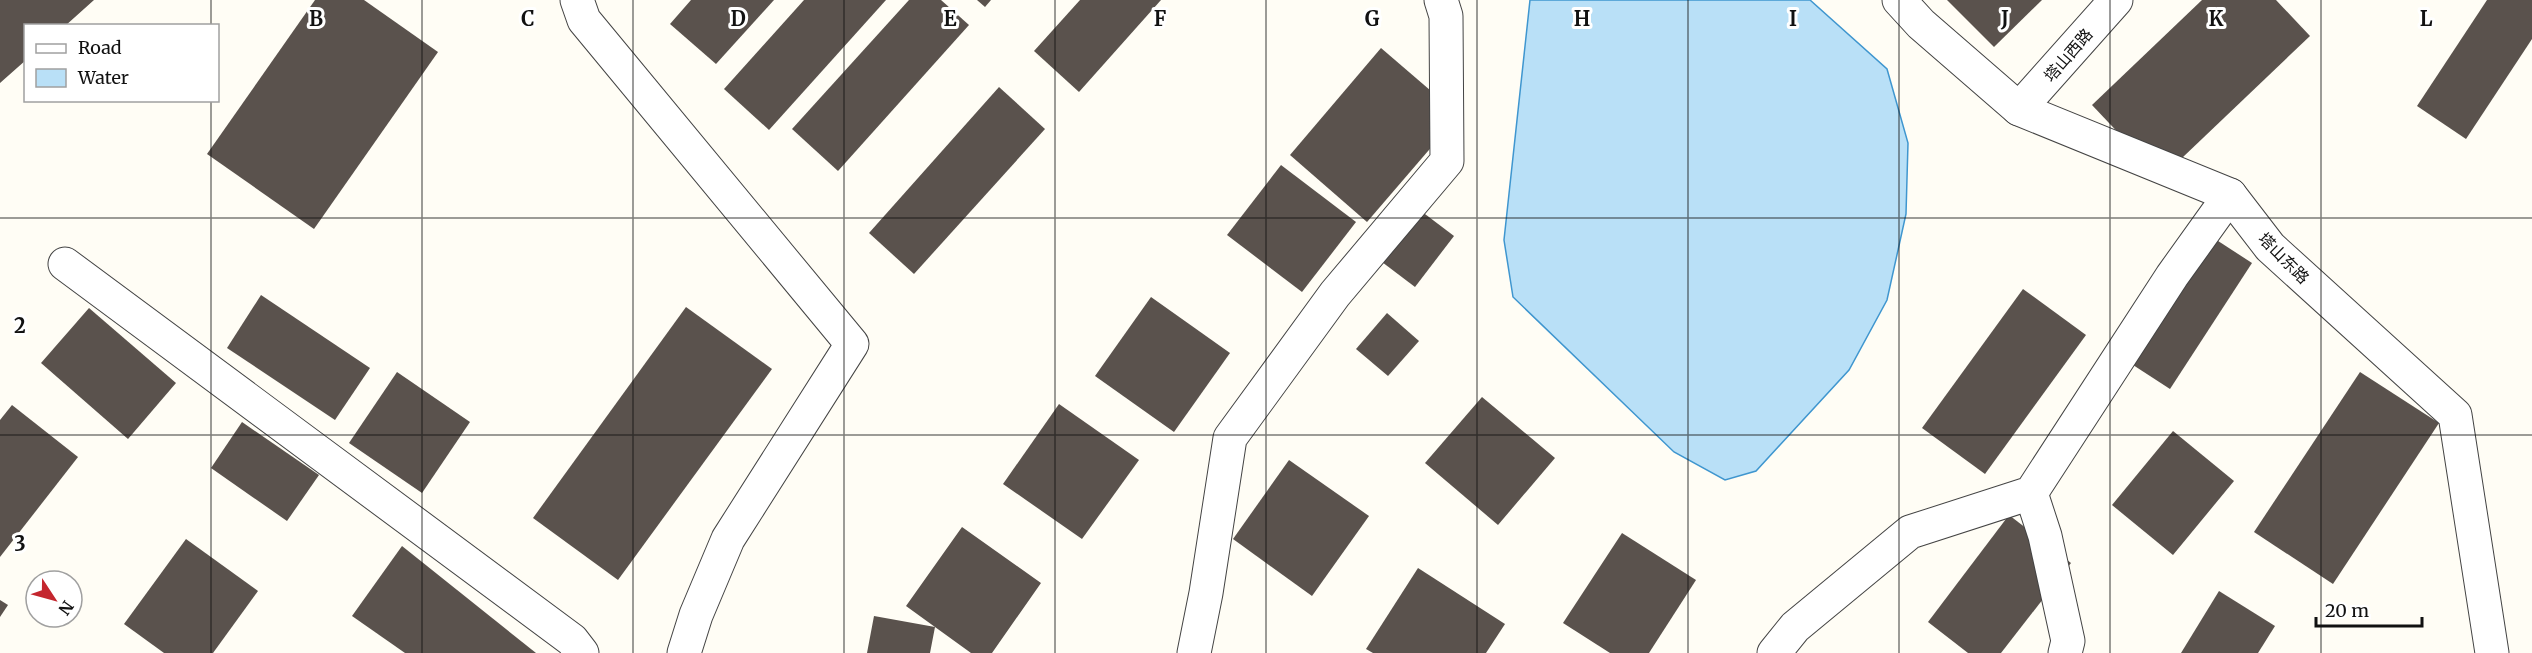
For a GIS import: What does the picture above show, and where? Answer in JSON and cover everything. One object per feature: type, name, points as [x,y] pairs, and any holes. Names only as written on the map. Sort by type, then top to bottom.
[{"type":"street","points":[[577,0],[584,20],[852,344],[728,539],[696,615],[684,653]]},
{"type":"street","points":[[1194,653],[1206,593],[1230,438],[1335,294],[1447,161],[1446,16],[1441,0]]},
{"type":"street","points":[[1774,653],[1795,627],[1910,532],[2031,493],[2172,276],[2230,195],[2019,109],[1921,24],[1899,0]]},
{"type":"street","name":"塔山西路","points":[[2019,109],[2116,0]]},
{"type":"street","name":"塔山东路","points":[[2230,195],[2270,248],[2455,416],[2492,653]]},
{"type":"street","points":[[65,264],[572,640],[582,653]]},
{"type":"street","points":[[2031,493],[2045,536],[2068,640],[2065,653]]},
{"type":"water","points":[[1530,0],[1810,0],[1887,69],[1908,143],[1906,214],[1887,300],[1849,370],[1756,471],[1725,480],[1674,452],[1513,297],[1504,240]]},
{"type":"building","points":[[0,0],[94,0],[67,24],[24,24],[24,62],[0,83]]},
{"type":"building","points":[[315,0],[364,0],[438,52],[314,229],[207,154]]},
{"type":"building","points":[[691,0],[774,0],[716,64],[670,24]]},
{"type":"building","points":[[804,0],[886,0],[769,130],[724,89]]},
{"type":"building","points":[[909,0],[941,0],[969,25],[838,171],[792,129]]},
{"type":"building","points":[[977,0],[991,0],[985,7]]},
{"type":"building","points":[[1080,0],[1161,0],[1079,92],[1034,51]]},
{"type":"building","points":[[1947,0],[2042,0],[1994,47]]},
{"type":"building","points":[[2202,0],[2276,0],[2310,36],[2161,178],[2092,105]]},
{"type":"building","points":[[2487,0],[2532,0],[2532,39],[2466,139],[2417,106]]},
{"type":"building","points":[[1381,48],[1459,115],[1367,222],[1290,155]]},
{"type":"building","points":[[999,87],[1045,129],[914,274],[869,233]]},
{"type":"building","points":[[1281,165],[1356,222],[1302,292],[1227,235]]},
{"type":"building","points":[[1421,211],[1454,236],[1415,287],[1382,262]]},
{"type":"building","points":[[2195,226],[2252,263],[2170,389],[2113,352]]},
{"type":"building","points":[[2023,289],[2086,335],[1985,474],[1922,428]]},
{"type":"building","points":[[261,295],[370,368],[335,420],[227,348]]},
{"type":"building","points":[[1151,297],[1230,353],[1174,432],[1095,376]]},
{"type":"building","points":[[686,307],[772,369],[618,580],[533,518]]},
{"type":"building","points":[[89,308],[176,383],[128,439],[41,363]]},
{"type":"building","points":[[1387,313],[1419,341],[1388,376],[1356,349]]},
{"type":"building","points":[[397,372],[470,422],[422,493],[349,443]]},
{"type":"building","points":[[2360,372],[2439,423],[2333,584],[2254,532]]},
{"type":"building","points":[[1482,397],[1555,458],[1498,525],[1425,463]]},
{"type":"building","points":[[1059,404],[1139,460],[1082,539],[1003,484]]},
{"type":"building","points":[[12,405],[78,457],[0,557],[0,420]]},
{"type":"building","points":[[242,422],[319,475],[287,521],[211,468]]},
{"type":"building","points":[[2173,431],[2234,481],[2173,555],[2112,505]]},
{"type":"building","points":[[1289,460],[1369,516],[1312,596],[1233,539]]},
{"type":"building","points":[[2009,515],[2071,563],[2001,653],[1968,653],[1928,622]]},
{"type":"building","points":[[962,527],[1041,583],[992,653],[971,653],[906,606]]},
{"type":"building","points":[[1622,533],[1696,580],[1649,653],[1610,653],[1563,623]]},
{"type":"building","points":[[186,539],[258,591],[213,653],[164,653],[124,624]]},
{"type":"building","points":[[402,546],[536,653],[405,653],[352,616]]},
{"type":"building","points":[[1418,568],[1505,624],[1486,653],[1373,653],[1366,649]]},
{"type":"building","points":[[2219,591],[2275,626],[2258,653],[2181,653]]},
{"type":"building","points":[[0,600],[8,605],[0,617]]},
{"type":"building","points":[[874,616],[935,627],[930,653],[867,653]]}]
